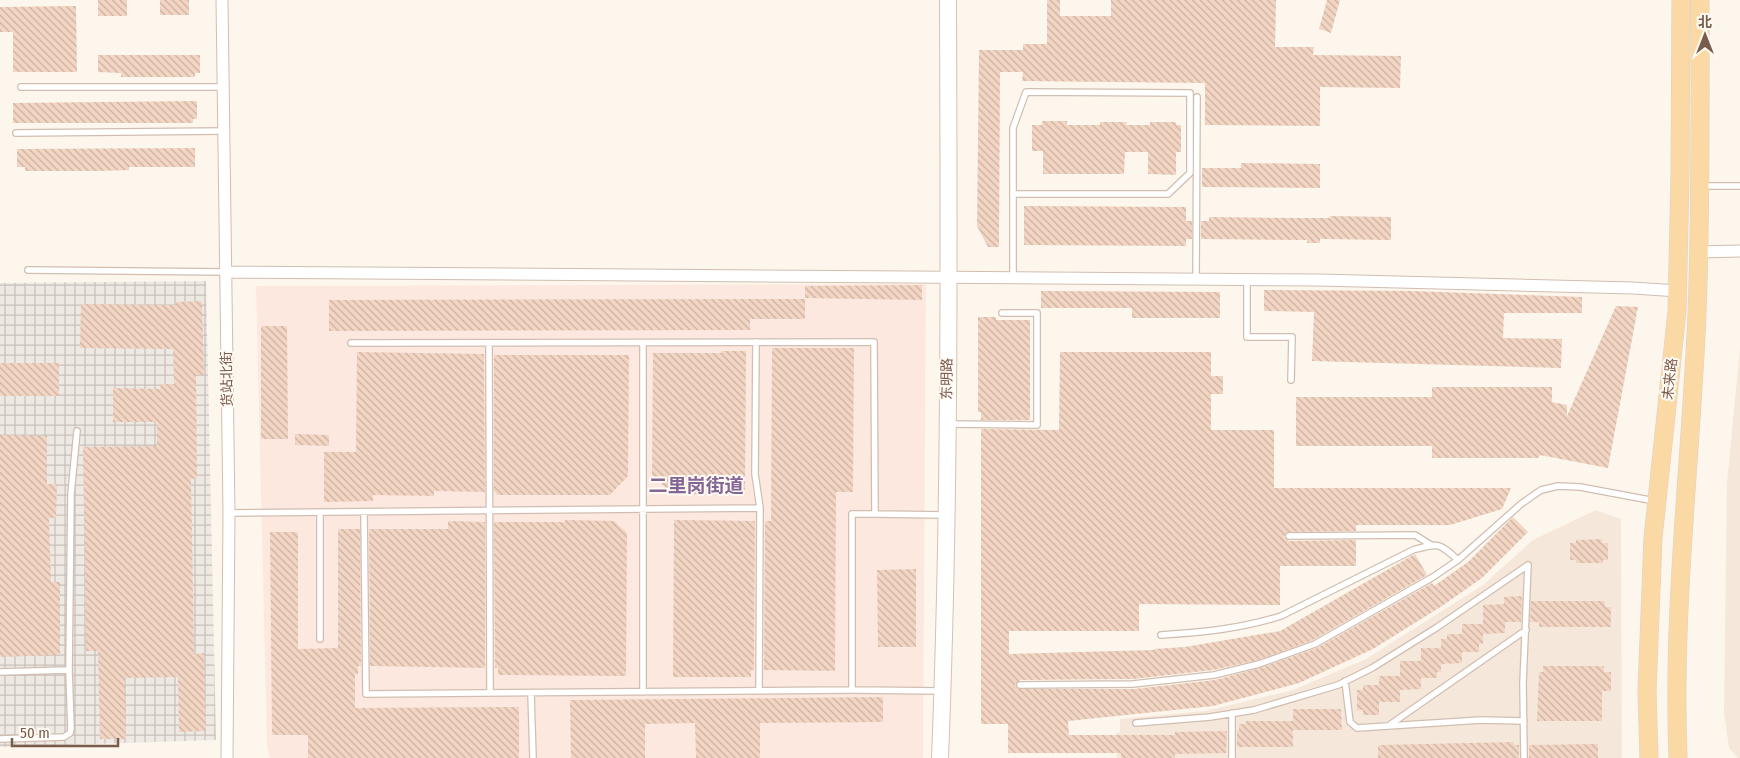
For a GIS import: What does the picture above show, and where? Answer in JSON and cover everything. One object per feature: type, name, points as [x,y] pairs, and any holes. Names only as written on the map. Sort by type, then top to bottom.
[{"type":"main road","name":"未来路","points":[[1649,758],[1647,691],[1653,538],[1678,291],[1681,0]]},
{"type":"main road","name":"未来路","points":[[1678,758],[1676,691],[1678,612],[1697,312],[1700,186],[1700,0]]},
{"type":"street","name":"货站北街","points":[[222,0],[229,512],[226,758]]},
{"type":"street","name":"东明路","points":[[940,758],[949,277],[948,0]]},
{"type":"street","points":[[1698,252],[1740,251]]},
{"type":"street","points":[[226,272],[1247,279],[1633,288],[1678,291]]},
{"type":"lane","points":[[21,87],[223,87]]},
{"type":"lane","points":[[1013,194],[1168,194],[1190,173],[1190,93],[1026,92],[1013,128],[1013,194],[1013,277]]},
{"type":"lane","points":[[1196,279],[1197,97]]},
{"type":"lane","points":[[16,133],[225,131]]},
{"type":"lane","points":[[1700,186],[1740,186]]},
{"type":"lane","points":[[28,270],[226,272]]},
{"type":"lane","points":[[1247,279],[1247,337],[1292,337],[1291,380]]},
{"type":"lane","points":[[947,424],[1037,424],[1037,313],[1002,313]]},
{"type":"lane","points":[[756,342],[755,474],[760,508],[759,691]]},
{"type":"lane","points":[[351,343],[874,342],[875,514]]},
{"type":"lane","points":[[489,343],[490,693]]},
{"type":"lane","points":[[642,343],[644,692]]},
{"type":"lane","points":[[0,739],[64,737],[68,736],[71,729],[69,670],[70,494],[76,431]]},
{"type":"lane","points":[[1020,685],[1134,684],[1214,675],[1259,664],[1315,644],[1433,577],[1458,560],[1521,504],[1541,490],[1558,486],[1580,487],[1657,502]]},
{"type":"lane","points":[[229,512],[760,508]]},
{"type":"lane","points":[[320,512],[320,639]]},
{"type":"lane","points":[[364,512],[366,694],[942,691]]},
{"type":"lane","points":[[852,690],[852,514],[946,515]]},
{"type":"lane","points":[[1289,536],[1415,535],[1431,545]]},
{"type":"lane","points":[[1161,635],[1221,631],[1260,623],[1281,616],[1413,550],[1431,545],[1442,546],[1458,560]]},
{"type":"lane","points":[[1136,723],[1210,717],[1254,710],[1295,699],[1346,681],[1372,668],[1436,628],[1528,565],[1523,683],[1524,758]]},
{"type":"lane","points":[[1390,726],[1526,630]]},
{"type":"lane","points":[[0,672],[69,670]]},
{"type":"lane","points":[[1346,681],[1350,722],[1357,728],[1480,720],[1524,721]]},
{"type":"lane","points":[[531,693],[533,758]]},
{"type":"lane","points":[[1232,714],[1232,758]]},
{"type":"shaded area","points":[[206,281],[216,740],[0,747],[0,283]]},
{"type":"shaded area","points":[[926,284],[923,758],[270,758],[267,745],[256,286]]},
{"type":"shaded area","points":[[1740,348],[1740,758],[1738,758],[1729,748],[1724,713],[1727,483]]},
{"type":"shaded area","points":[[1596,510],[1621,519],[1622,758],[1117,758],[1116,733],[1120,732],[1120,719],[1205,711],[1293,690],[1366,659],[1483,585],[1533,540]]},
{"type":"building","points":[[98,0],[127,0],[127,16],[98,16]]},
{"type":"building","points":[[160,0],[189,0],[189,15],[160,15]]},
{"type":"building","points":[[1047,0],[1060,0],[1060,16],[1111,16],[1111,0],[1276,0],[1275,47],[1314,47],[1313,55],[1401,56],[1400,88],[1320,87],[1320,126],[1205,125],[1205,83],[1022,81],[1023,72],[1000,72],[999,247],[988,247],[977,226],[979,50],[1023,50],[1023,44],[1047,44]]},
{"type":"building","points":[[1327,0],[1340,0],[1331,33],[1319,29]]},
{"type":"building","points":[[76,6],[77,72],[13,72],[13,32],[0,32],[0,7]]},
{"type":"building","points":[[98,55],[200,55],[200,73],[195,73],[195,77],[121,77],[121,73],[98,72]]},
{"type":"building","points":[[197,101],[197,119],[193,119],[193,123],[13,123],[13,103]]},
{"type":"building","points":[[1042,121],[1067,121],[1067,125],[1100,125],[1100,122],[1127,122],[1126,125],[1150,125],[1150,122],[1176,122],[1176,125],[1181,125],[1181,152],[1176,152],[1176,175],[1148,174],[1148,152],[1125,152],[1124,174],[1043,174],[1043,151],[1032,151],[1032,125],[1042,125]]},
{"type":"building","points":[[195,148],[195,167],[129,167],[129,170],[99,171],[25,171],[25,167],[17,167],[17,149]]},
{"type":"building","points":[[1241,163],[1320,164],[1320,188],[1202,187],[1202,168],[1241,168]]},
{"type":"building","points":[[1024,206],[1186,207],[1186,221],[1192,221],[1192,239],[1186,239],[1186,246],[1024,245]]},
{"type":"building","points":[[1330,216],[1391,217],[1391,240],[1320,239],[1320,243],[1307,243],[1307,240],[1201,239],[1201,221],[1209,221],[1209,217],[1330,218]]},
{"type":"building","points":[[922,285],[922,300],[805,298],[805,286]]},
{"type":"building","points":[[1264,290],[1411,291],[1582,297],[1582,313],[1504,313],[1503,338],[1562,339],[1561,368],[1312,361],[1314,312],[1264,311]]},
{"type":"building","points":[[1041,291],[1220,292],[1220,318],[1132,318],[1132,308],[1041,308]]},
{"type":"building","points":[[805,299],[805,319],[750,319],[750,330],[329,331],[329,300]]},
{"type":"building","points":[[202,301],[204,375],[196,375],[197,478],[191,479],[194,654],[204,653],[206,731],[179,732],[178,677],[125,678],[126,739],[100,739],[98,651],[86,651],[83,447],[157,446],[157,422],[113,422],[113,388],[160,389],[161,384],[174,384],[173,349],[80,348],[81,304],[176,305],[176,302]]},
{"type":"building","points":[[1616,306],[1638,307],[1608,468],[1540,455],[1538,458],[1432,458],[1432,446],[1296,446],[1296,397],[1432,397],[1432,387],[1552,387],[1552,402],[1567,405],[1567,416]]},
{"type":"building","points":[[978,317],[996,317],[996,320],[1030,320],[1030,420],[981,420],[981,412],[978,412]]},
{"type":"building","points":[[261,326],[287,326],[288,439],[261,439]]},
{"type":"building","points":[[772,348],[854,348],[853,492],[836,492],[835,671],[764,670],[765,521],[771,521]]},
{"type":"building","points":[[721,351],[746,351],[745,495],[672,494],[652,475],[653,353],[721,353]]},
{"type":"building","points":[[357,352],[484,354],[485,492],[434,491],[434,496],[373,495],[373,501],[324,502],[324,452],[356,452]]},
{"type":"building","points":[[1060,352],[1211,352],[1211,376],[1223,376],[1223,394],[1211,394],[1211,430],[1274,430],[1274,488],[1511,488],[1502,509],[1450,525],[1356,525],[1356,531],[1287,532],[1284,537],[1289,541],[1356,540],[1356,566],[1280,566],[1280,605],[1139,604],[1139,631],[1009,631],[1009,654],[1154,650],[1185,647],[1280,631],[1415,554],[1427,575],[1313,640],[1258,660],[1213,670],[1133,679],[1020,680],[1015,685],[1018,689],[1134,689],[1215,680],[1260,668],[1317,648],[1432,583],[1434,586],[1468,562],[1513,517],[1528,532],[1482,578],[1442,606],[1373,649],[1299,683],[1213,706],[1068,721],[1069,735],[1175,735],[1175,732],[1227,731],[1226,753],[1175,754],[1175,758],[1121,758],[1121,753],[1008,753],[1008,724],[981,724],[981,429],[1059,430]]},
{"type":"building","points":[[494,355],[629,355],[628,476],[610,495],[496,495],[496,492],[494,492]]},
{"type":"building","points":[[0,363],[59,363],[59,396],[0,396]]},
{"type":"building","points":[[295,434],[329,435],[329,446],[295,445]]},
{"type":"building","points":[[0,435],[47,436],[47,484],[57,484],[56,518],[49,518],[51,582],[60,582],[60,655],[0,657]]},
{"type":"building","points":[[565,520],[614,521],[627,533],[626,676],[498,675],[498,668],[495,668],[494,522],[565,522]]},
{"type":"building","points":[[674,520],[755,521],[754,670],[751,670],[751,677],[673,677]]},
{"type":"building","points":[[448,521],[485,522],[485,668],[370,666],[369,529],[448,529]]},
{"type":"building","points":[[338,529],[360,529],[361,666],[358,666],[358,674],[355,674],[355,708],[519,707],[519,758],[308,758],[308,735],[272,735],[270,532],[298,532],[298,649],[338,648]]},
{"type":"building","points":[[1602,539],[1602,543],[1608,543],[1608,560],[1603,560],[1603,563],[1576,563],[1576,560],[1570,560],[1570,543],[1576,543],[1576,540]]},
{"type":"building","points":[[916,569],[916,647],[878,647],[877,570]]},
{"type":"building","points":[[1522,596],[1521,622],[1505,622],[1505,633],[1483,634],[1483,644],[1479,644],[1479,652],[1462,652],[1462,663],[1441,664],[1441,672],[1437,672],[1437,678],[1421,678],[1421,689],[1400,690],[1400,702],[1379,702],[1379,715],[1363,715],[1363,710],[1357,710],[1357,690],[1363,690],[1363,685],[1379,685],[1379,676],[1400,676],[1400,661],[1421,661],[1421,648],[1441,648],[1441,639],[1447,639],[1447,634],[1462,634],[1462,624],[1483,624],[1483,605],[1504,604],[1504,597]]},
{"type":"building","points":[[1531,601],[1605,601],[1605,607],[1611,607],[1611,627],[1539,627],[1539,622],[1530,622]]},
{"type":"building","points":[[1543,666],[1604,666],[1604,672],[1611,672],[1611,691],[1602,691],[1602,721],[1537,721],[1539,672],[1543,672]]},
{"type":"building","points":[[883,697],[883,722],[760,723],[760,758],[696,758],[695,723],[645,724],[645,758],[571,758],[570,700]]},
{"type":"building","points":[[1293,709],[1341,709],[1342,730],[1293,730],[1293,747],[1237,747],[1239,724],[1246,724],[1246,721],[1293,721]]},
{"type":"building","points":[[1514,742],[1514,745],[1519,745],[1519,758],[1378,758],[1378,745]]},
{"type":"building","points":[[1598,744],[1598,758],[1529,758],[1529,745]]},
{"type":"district","name":"二里岗街道","points":[[696,485]]}]
